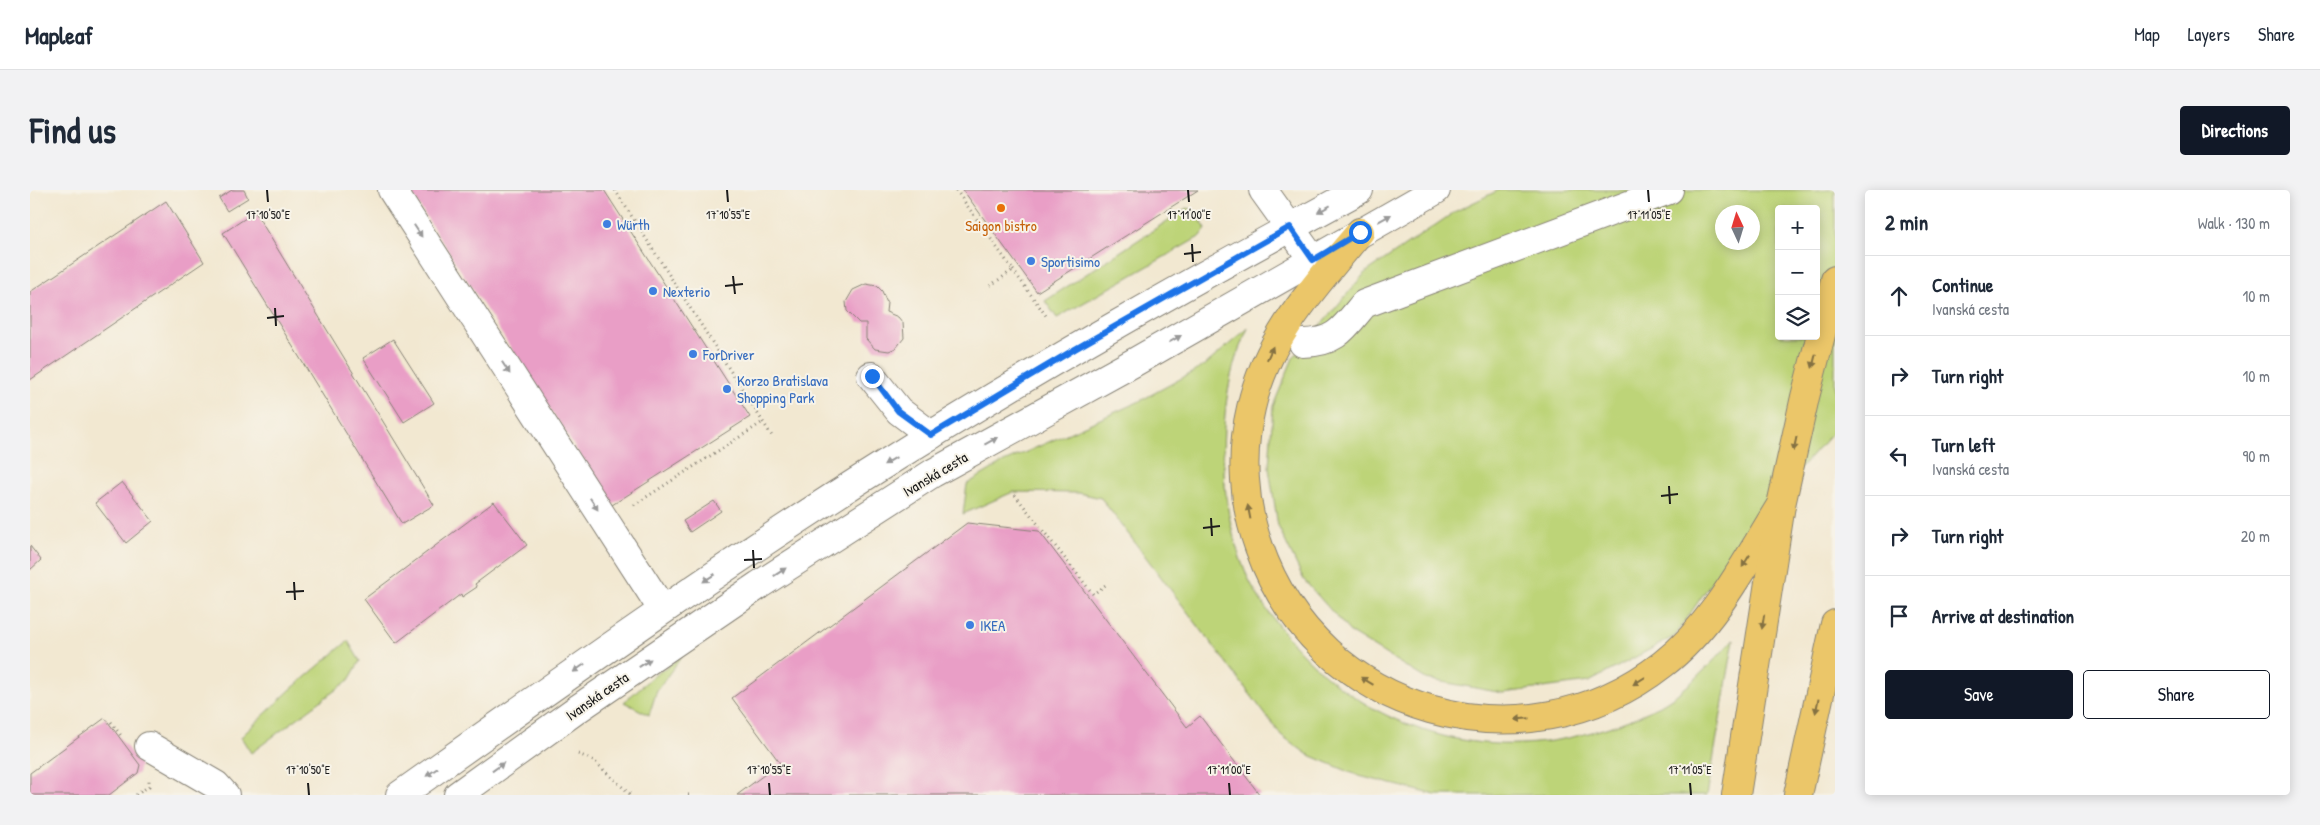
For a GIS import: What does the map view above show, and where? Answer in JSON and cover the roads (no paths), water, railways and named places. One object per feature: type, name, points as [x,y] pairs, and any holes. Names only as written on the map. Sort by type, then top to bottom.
[{"type":"highway","points":[[1360,232],[1291,315],[1270,352],[1250,408],[1245,468],[1246,491],[1254,534],[1277,589],[1306,630],[1322,648],[1353,673],[1408,702],[1428,710],[1471,718],[1510,720],[1541,717],[1593,704],[1644,678],[1664,663],[1695,633],[1722,598],[1781,505]]},
{"type":"highway","points":[[1736,795],[1781,505],[1805,396],[1835,280]]},
{"type":"highway","points":[[1798,795],[1835,624]]},
{"type":"street","points":[[392,190],[662,609]]},
{"type":"street","points":[[1263,190],[1313,260]]},
{"type":"street","points":[[400,795],[662,609],[931,435],[1075,349],[1358,190]]},
{"type":"street","name":"Ivanská cesta","points":[[458,795],[576,710],[760,585],[933,473],[1133,363],[1436,190]]},
{"type":"street","points":[[1303,343],[1320,343],[1340,333],[1364,304],[1669,190]]},
{"type":"street","points":[[872,376],[898,411],[931,435]]},
{"type":"street","points":[[149,746],[216,785],[226,795]]},
{"type":"place","name":"Saigon bistro","points":[[1001,208]]},
{"type":"place","name":"Würth","points":[[607,224]]},
{"type":"place","name":"Sportisimo","points":[[1031,261]]},
{"type":"place","name":"Nexterio","points":[[653,291]]},
{"type":"place","name":"ForDriver","points":[[693,354]]},
{"type":"place","name":"Korzo Bratislava Shopping Park","points":[[727,389]]},
{"type":"place","name":"IKEA","points":[[970,625]]}]
